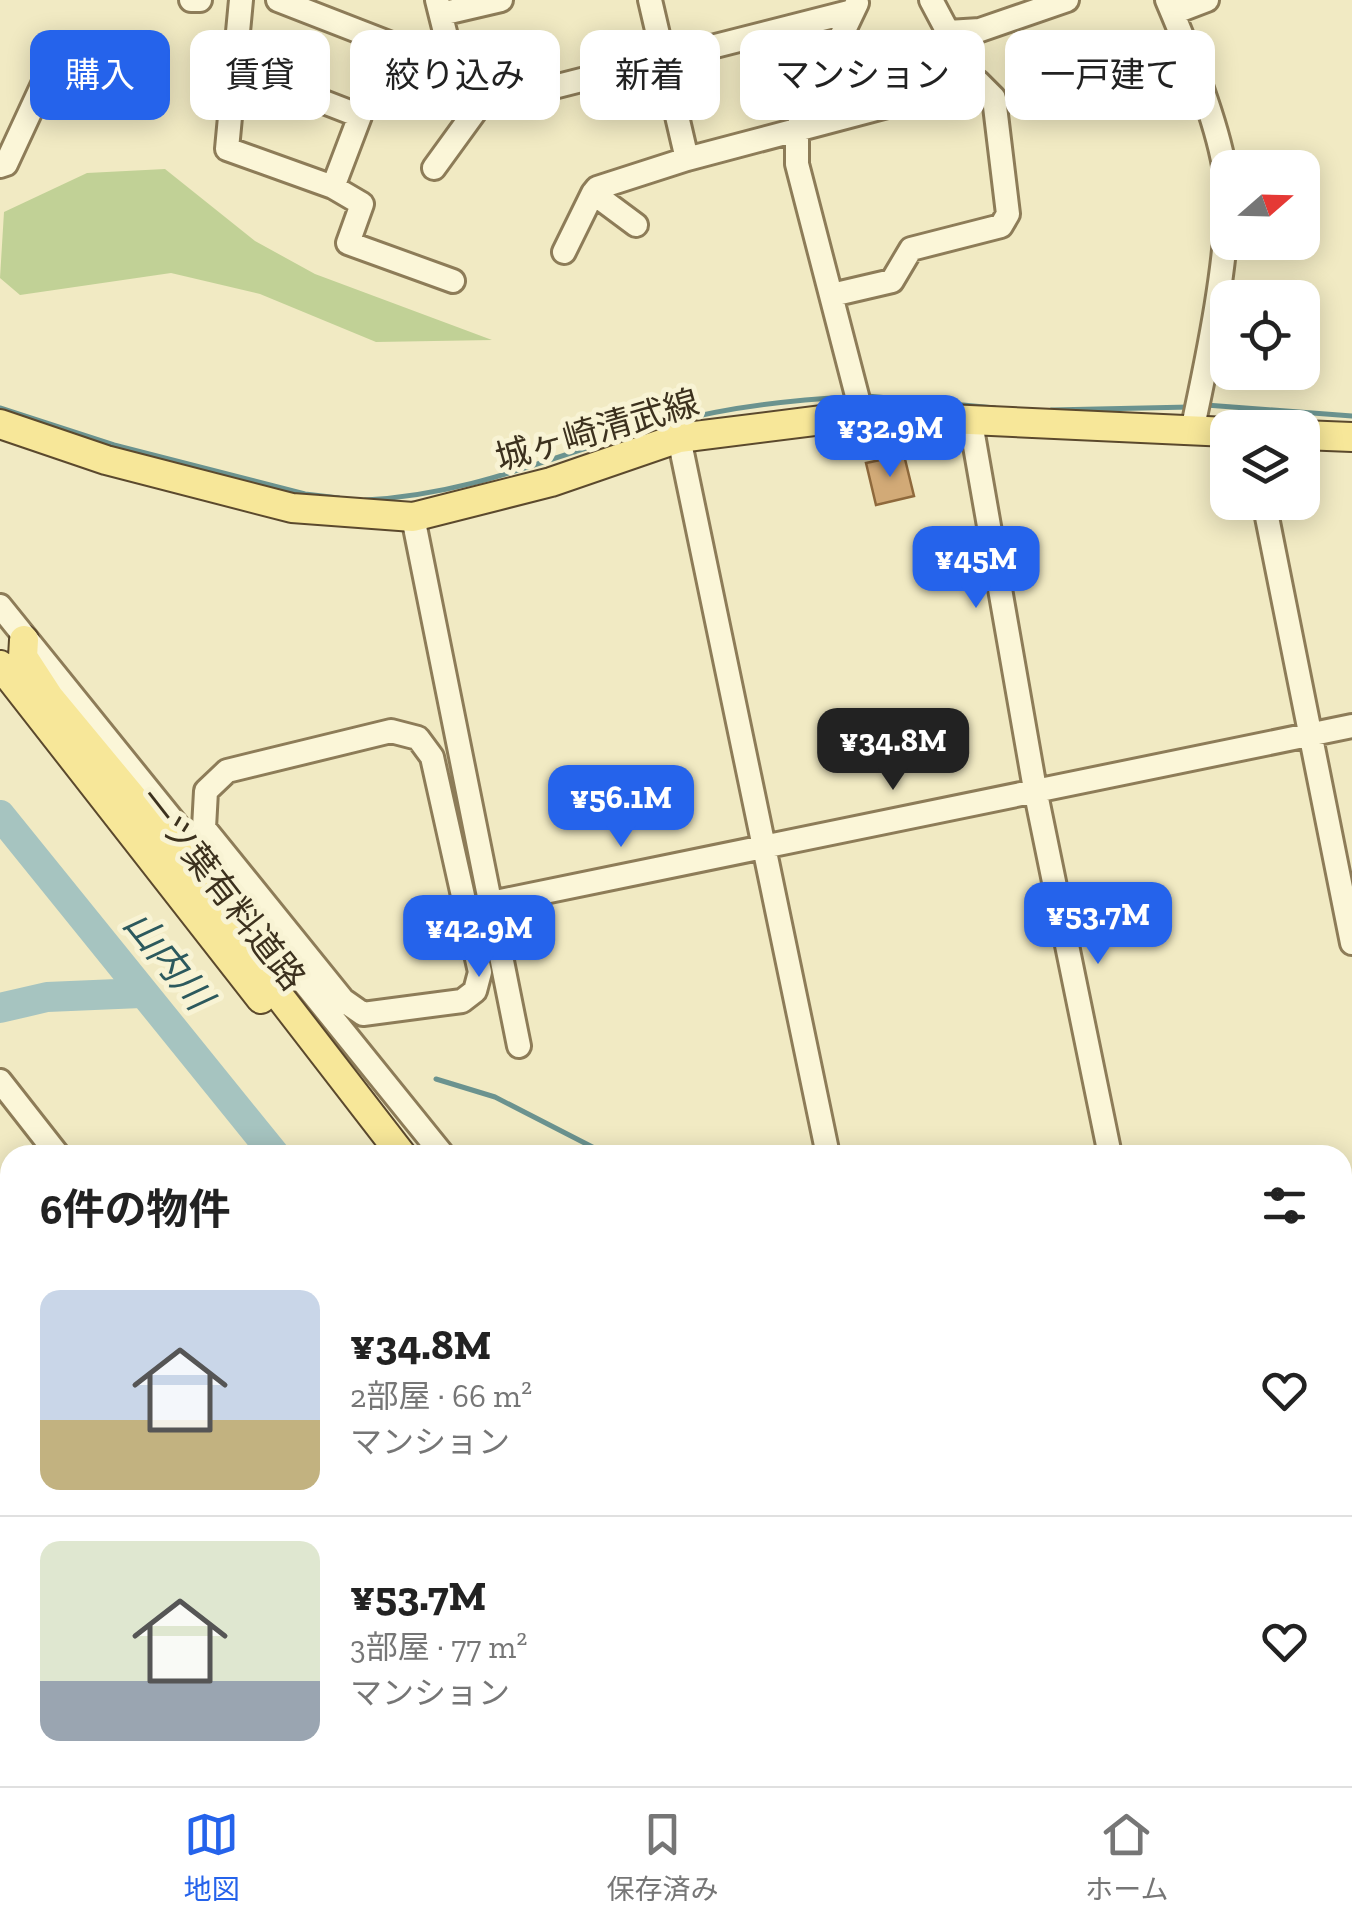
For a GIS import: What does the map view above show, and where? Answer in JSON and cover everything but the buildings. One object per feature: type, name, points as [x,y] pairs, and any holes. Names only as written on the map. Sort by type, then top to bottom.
[{"type":"main road","name":"城ヶ崎清武線","points":[[0,424],[106,460],[292,508],[413,517],[552,482],[679,438],[859,403],[971,423],[1195,414],[1210,422]]},
{"type":"main road","points":[[1320,436],[1352,437]]},
{"type":"main road","points":[[24,640],[23,657],[49,697],[180,855],[280,998],[394,1145]]},
{"type":"main road","name":"一ツ葉有料道路","points":[[0,665],[312,1064],[381,1145]]},
{"type":"street","points":[[191,0],[200,0]]},
{"type":"street","points":[[238,30],[240,0]]},
{"type":"street","points":[[278,0],[355,30]]},
{"type":"street","points":[[439,7],[502,0]]},
{"type":"street","points":[[650,0],[658,30]]},
{"type":"street","points":[[932,0],[948,32],[980,30],[1067,0]]},
{"type":"street","points":[[1195,414],[1227,185],[1215,127],[1170,6],[1207,0]]},
{"type":"street","points":[[720,42],[854,6]]},
{"type":"street","points":[[854,6],[798,129],[797,164],[859,403]]},
{"type":"street","points":[[564,252],[597,188],[687,159],[978,82],[994,98],[1008,214],[1001,226],[911,249],[892,281],[832,296]]},
{"type":"street","points":[[330,104],[360,116],[333,187]]},
{"type":"street","points":[[0,166],[6,164],[30,112]]},
{"type":"street","points":[[230,120],[227,149],[333,187],[362,204],[348,243],[453,281]]},
{"type":"street","points":[[434,168],[469,120]]},
{"type":"street","points":[[679,120],[687,159]]},
{"type":"street","points":[[593,193],[636,225]]},
{"type":"street","points":[[971,423],[1035,789],[1108,1145]]},
{"type":"street","points":[[679,438],[826,1145]]},
{"type":"street","points":[[413,517],[519,1046]]},
{"type":"street","points":[[1267,520],[1307,734],[1352,942]]},
{"type":"street","points":[[0,606],[434,1145]]},
{"type":"street","points":[[461,886],[489,893],[762,849],[1035,789],[1352,726]]},
{"type":"street","points":[[390,731],[418,738],[432,757],[461,886],[480,972],[475,990],[462,1001],[363,1014],[343,1000],[204,828],[206,791],[228,771],[276,758],[390,731]]},
{"type":"street","points":[[0,1081],[50,1145]]},
{"type":"green space","points":[[165,169],[255,241],[315,274],[492,340],[376,342],[260,294],[171,273],[20,295],[0,278],[4,212],[87,173]]},
{"type":"waterway","points":[[867,396],[995,408]]},
{"type":"waterway","points":[[365,500],[483,480],[630,434],[714,413],[782,402],[851,397]]},
{"type":"waterway","points":[[1206,405],[1352,416]]},
{"type":"waterway","points":[[1051,410],[1190,407]]},
{"type":"waterway","points":[[0,408],[114,445],[305,494],[339,498]]},
{"type":"waterway","name":"山内川","points":[[0,815],[267,1145]]},
{"type":"waterway","points":[[0,1008],[47,997],[141,993]]},
{"type":"waterway","points":[[436,1079],[495,1097],[589,1145]]}]
